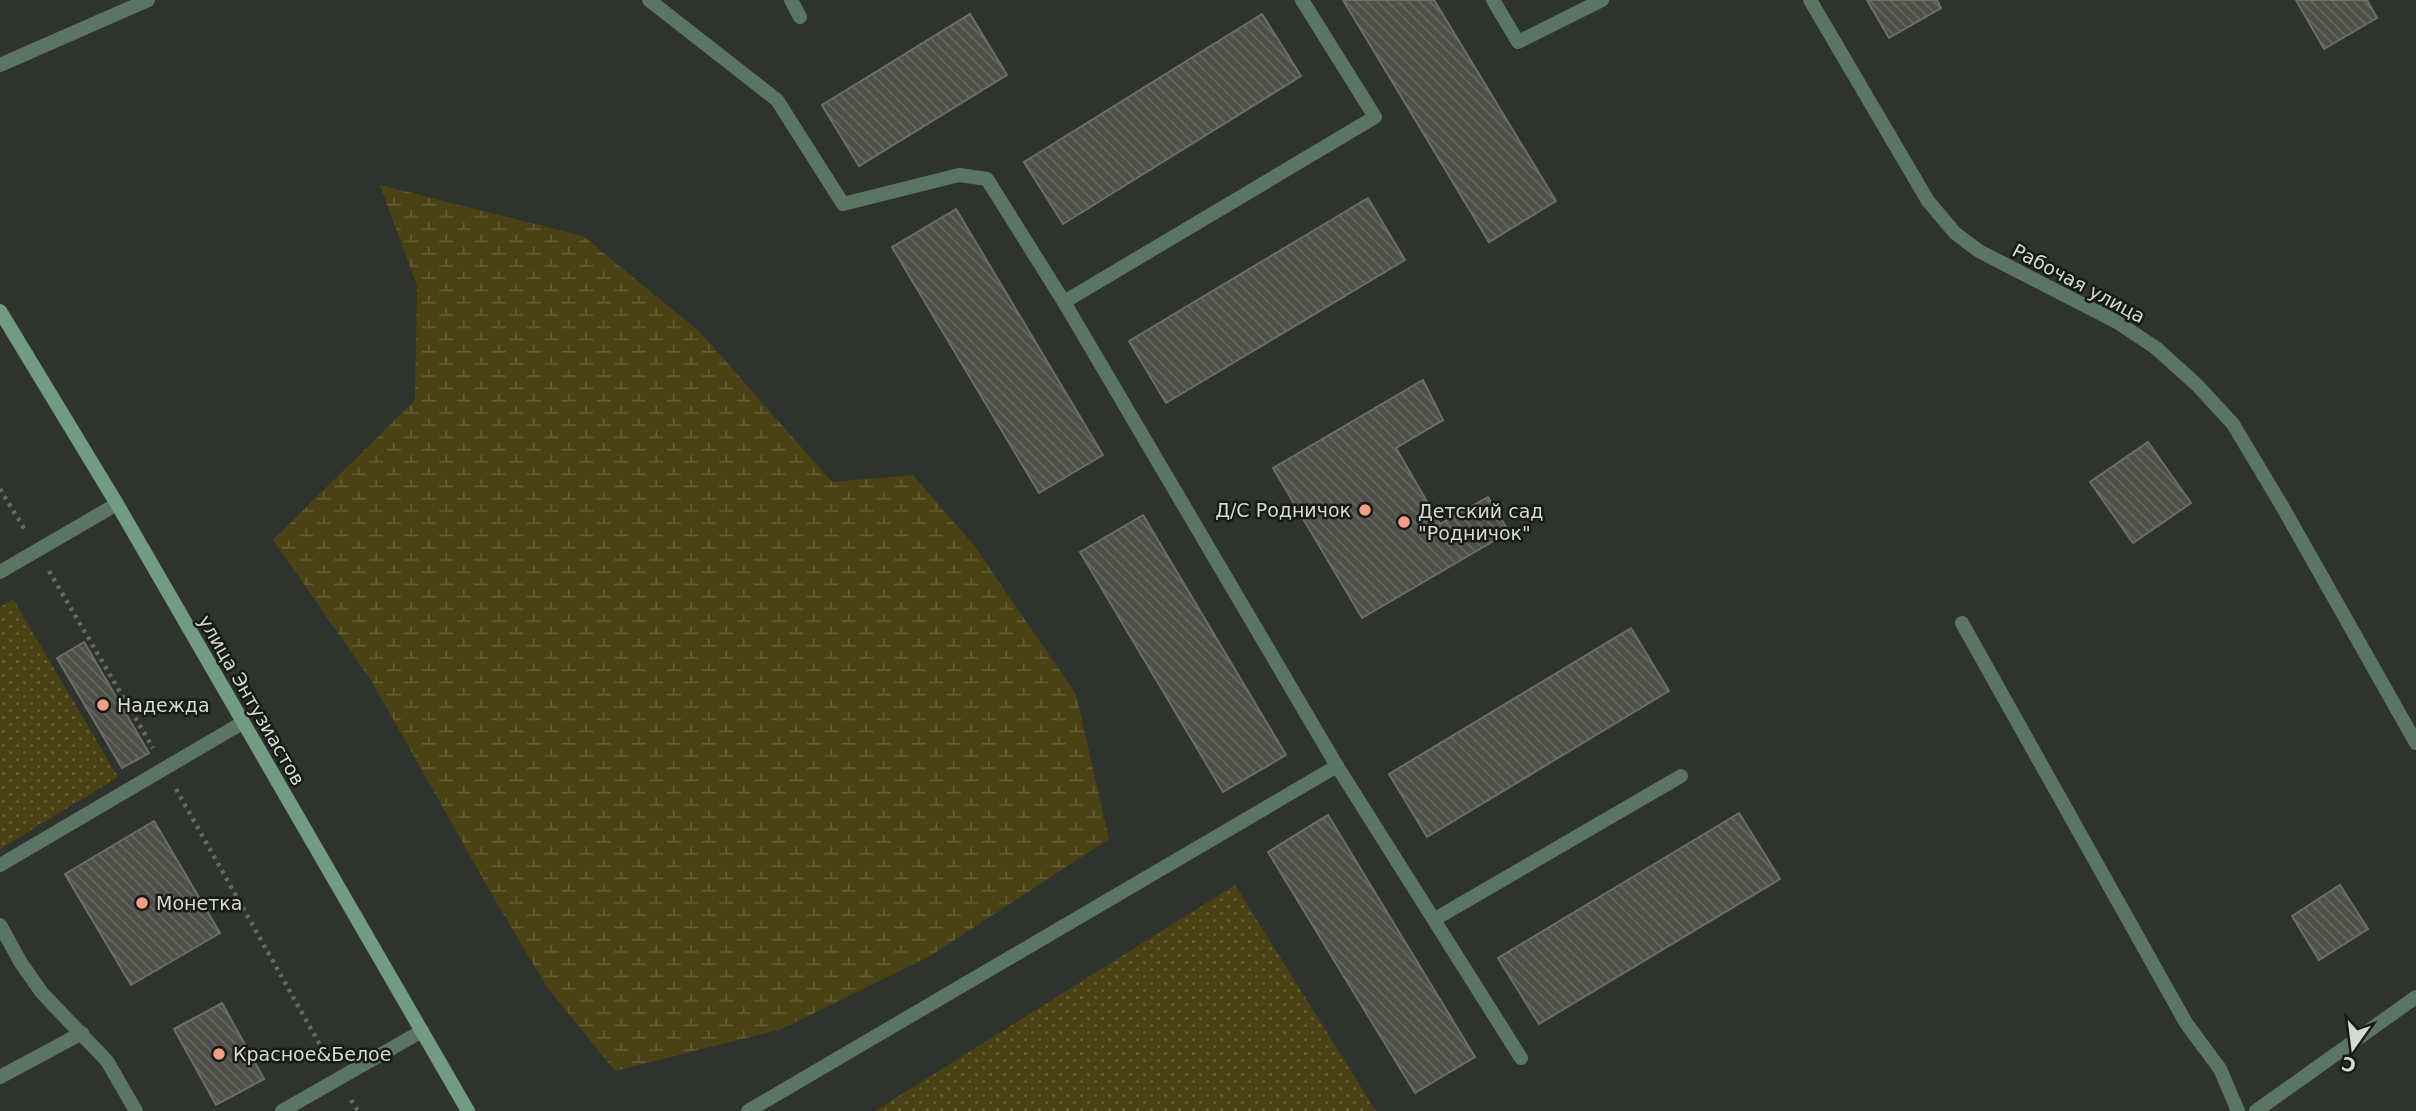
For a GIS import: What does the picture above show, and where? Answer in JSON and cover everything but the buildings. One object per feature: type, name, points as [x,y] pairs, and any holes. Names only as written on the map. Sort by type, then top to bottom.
[{"type":"street","points":[[0,65],[148,0]]},
{"type":"street","points":[[649,0],[777,100],[843,204],[960,175],[987,179],[1064,302],[1337,766],[1521,1058]]},
{"type":"street","points":[[791,0],[800,17]]},
{"type":"street","points":[[1064,302],[1375,117],[1302,0]]},
{"type":"street","points":[[1493,0],[1518,41],[1602,0]]},
{"type":"street","name":"Рабочая улица","points":[[1810,0],[1928,201],[1955,233],[1979,251],[2117,322],[2156,348],[2233,424],[2283,506],[2416,743]]},
{"type":"street","name":"улица Энтузиастов","points":[[0,310],[117,504],[468,1111]]},
{"type":"street","points":[[0,572],[117,504]]},
{"type":"street","points":[[1962,623],[2186,1023],[2220,1069],[2238,1111]]},
{"type":"street","points":[[0,865],[242,723]]},
{"type":"street","points":[[748,1111],[1337,766]]},
{"type":"street","points":[[1435,919],[1681,776]]},
{"type":"street","points":[[0,925],[21,963],[42,993],[107,1061],[136,1111]]},
{"type":"street","points":[[2256,1111],[2416,997]]},
{"type":"street","points":[[282,1111],[422,1031]]},
{"type":"street","points":[[0,1077],[82,1033]]},
{"type":"path","points":[[0,489],[164,768],[358,1111]]},
{"type":"green space","points":[[380,185],[583,236],[701,333],[832,482],[913,475],[975,547],[1076,694],[1109,839],[930,956],[782,1029],[615,1071],[547,987],[372,682],[273,540],[415,400],[417,286]]},
{"type":"green space","points":[[13,599],[118,777],[0,849],[0,607]]},
{"type":"green space","points":[[1235,885],[1376,1111],[875,1111]]},
{"type":"place","name":"Д/С Родничок","points":[[1365,510]]},
{"type":"place","name":"Детский сад \"Родничок\"","points":[[1404,522]]},
{"type":"place","name":"Надежда","points":[[103,705]]},
{"type":"place","name":"Монетка","points":[[142,903]]},
{"type":"place","name":"Красное&Белое","points":[[219,1054]]}]
